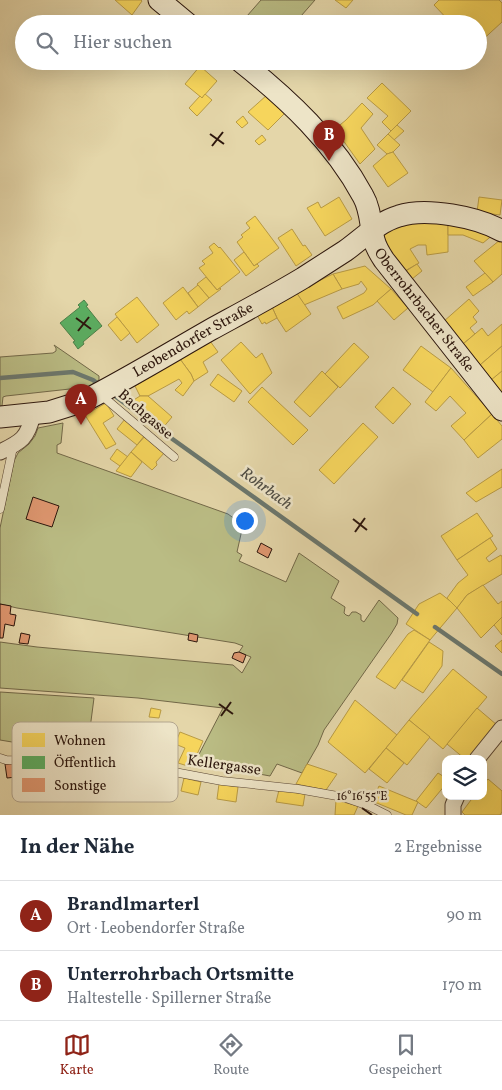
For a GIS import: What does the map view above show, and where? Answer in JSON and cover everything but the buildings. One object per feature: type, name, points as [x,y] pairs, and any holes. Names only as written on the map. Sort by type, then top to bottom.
[{"type":"main road","points":[[159,0],[177,15]]},
{"type":"main road","name":"Oberrohrbacher Straße","points":[[251,70],[282,96],[328,144],[350,174],[369,208],[377,250],[502,410]]},
{"type":"main road","name":"Leobendorfer Straße","points":[[0,417],[33,414],[65,408],[84,401],[289,286],[373,230],[399,216],[420,212],[467,218],[492,225],[502,231]]},
{"type":"street","points":[[6,449],[21,440],[27,433],[33,414]]},
{"type":"street","points":[[480,755],[502,728]]},
{"type":"lane","name":"Bachgasse","points":[[105,390],[174,457]]},
{"type":"lane","points":[[0,509],[6,449]]},
{"type":"lane","name":"Kellergasse","points":[[178,773],[222,781],[298,789],[343,798],[369,806],[387,815]]},
{"type":"green space","points":[[261,0],[315,0],[302,15],[248,15]]},
{"type":"green space","points":[[54,345],[99,376],[99,380],[88,387],[6,396],[3,397],[2,406],[0,406],[0,357],[53,353],[56,351]]},
{"type":"green space","points":[[63,423],[61,443],[57,445],[57,453],[228,514],[243,525],[237,552],[242,555],[239,561],[286,582],[299,553],[339,581],[331,598],[345,607],[344,613],[346,615],[349,616],[352,612],[356,612],[361,615],[361,620],[364,622],[379,600],[398,618],[391,634],[324,730],[302,773],[277,764],[270,776],[195,762],[223,708],[138,698],[0,688],[0,642],[233,665],[242,673],[251,657],[239,652],[243,646],[235,643],[0,604],[0,528],[14,461],[18,453],[35,436],[38,428]]},
{"type":"green space","points":[[0,692],[94,698],[91,722],[12,722],[12,742],[0,740]]},
{"type":"waterway","name":"Rohrbach","points":[[0,378],[73,372],[93,380],[101,386]]},
{"type":"waterway","name":"Rohrbach","points":[[111,393],[417,614]]},
{"type":"waterway","name":"Rohrbach","points":[[435,627],[502,674]]},
{"type":"place","name":"Unterrohrbach Ortsmitte","points":[[329,161]]},
{"type":"place","name":"Brandlmarterl","points":[[81,425]]}]
